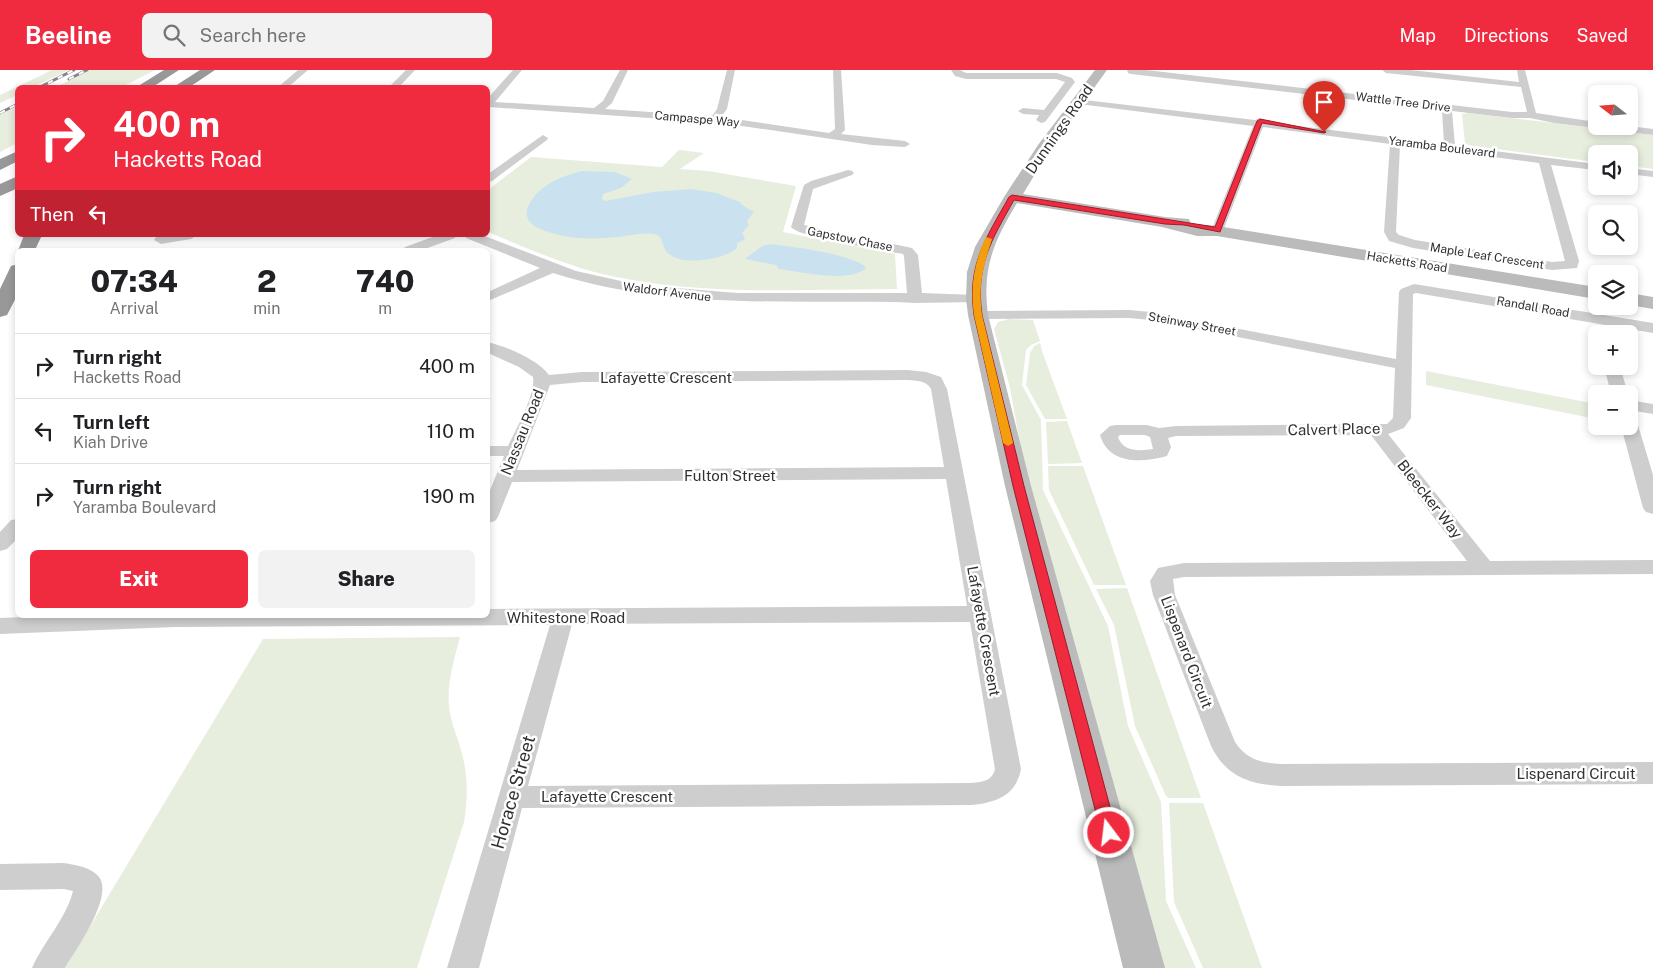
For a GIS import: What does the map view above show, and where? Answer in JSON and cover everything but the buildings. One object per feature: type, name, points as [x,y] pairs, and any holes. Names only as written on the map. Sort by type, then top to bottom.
[{"type":"highway","points":[[146,85],[173,70]]},
{"type":"highway","points":[[183,85],[209,70]]},
{"type":"highway","points":[[199,85],[218,70]]},
{"type":"highway","points":[[0,165],[15,157]]},
{"type":"highway","points":[[0,191],[15,183]]},
{"type":"highway","points":[[0,311],[15,277]]},
{"type":"street","points":[[285,85],[304,70]]},
{"type":"street","points":[[395,85],[411,70]]},
{"type":"street","points":[[490,101],[518,70]]},
{"type":"street","points":[[597,111],[607,103],[624,70]]},
{"type":"street","points":[[714,120],[722,109],[731,70]]},
{"type":"street","points":[[831,136],[840,130],[837,70]]},
{"type":"street","name":"Dunnings Road","points":[[1101,70],[1045,145],[1012,197],[984,247],[977,272],[976,302],[1018,486],[1144,968]]},
{"type":"street","name":"Wattle Tree Drive","points":[[1145,70],[1158,73]]},
{"type":"street","points":[[1386,70],[1525,85]]},
{"type":"street","points":[[1521,70],[1532,112],[1530,115]]},
{"type":"street","name":"Wattle Tree Drive","points":[[1131,71],[1261,81],[1446,107],[1530,115],[1588,124]]},
{"type":"street","points":[[959,73],[1066,78],[1077,73]]},
{"type":"street","points":[[1023,110],[1044,117],[1070,82],[1066,78]]},
{"type":"street","name":"Yaramba Boulevard","points":[[1080,99],[1588,166]]},
{"type":"street","name":"Campaspe Way","points":[[490,103],[714,120],[881,143],[905,144]]},
{"type":"street","points":[[1446,107],[1450,148]]},
{"type":"street","points":[[1217,231],[1259,122]]},
{"type":"street","points":[[1638,130],[1653,132]]},
{"type":"street","points":[[490,178],[543,138]]},
{"type":"street","name":"Maple Leaf Crescent","points":[[1395,141],[1390,232],[1394,238],[1413,244],[1544,265],[1569,266],[1572,261],[1544,160]]},
{"type":"street","points":[[490,163],[507,165]]},
{"type":"street","points":[[1638,172],[1653,174]]},
{"type":"street","name":"Gapstow Chase","points":[[848,173],[814,183],[807,188],[798,227],[804,230],[907,251],[911,255],[915,296]]},
{"type":"street","name":"Hacketts Road","points":[[1012,197],[1165,222],[1181,228],[1206,232],[1217,231],[1588,293]]},
{"type":"street","points":[[162,242],[183,237]]},
{"type":"street","points":[[415,248],[445,237]]},
{"type":"street","name":"Waldorf Avenue","points":[[476,237],[552,268],[621,286],[692,296],[761,299],[915,296],[976,302]]},
{"type":"street","points":[[490,296],[552,268]]},
{"type":"street","name":"Randall Road","points":[[1412,289],[1431,290],[1653,328]]},
{"type":"street","name":"Calvert Place","points":[[1158,434],[1176,431],[1376,430],[1390,428],[1401,422],[1406,292],[1412,289]]},
{"type":"street","points":[[1638,300],[1653,303]]},
{"type":"street","name":"Steinway Street","points":[[976,302],[1151,316],[1403,365]]},
{"type":"street","points":[[1598,318],[1600,325]]},
{"type":"street","name":"Nassau Road","points":[[490,348],[528,366],[541,376],[542,381],[541,389],[490,512]]},
{"type":"street","name":"Lafayette Crescent","points":[[512,797],[970,794],[993,791],[1006,781],[1008,766],[955,473],[939,389],[935,381],[926,377],[908,375],[582,377],[542,381]]},
{"type":"street","points":[[1638,406],[1653,409]]},
{"type":"street","name":"Bleecker Way","points":[[1376,430],[1484,568]]},
{"type":"street","points":[[1632,435],[1653,508]]},
{"type":"street","points":[[490,451],[515,451]]},
{"type":"street","name":"Fulton Street","points":[[504,476],[955,473]]},
{"type":"street","points":[[0,544],[15,528]]},
{"type":"street","name":"Lispenard Circuit","points":[[1653,567],[1184,570],[1166,573],[1161,581],[1164,595],[1224,746],[1232,760],[1253,772],[1280,775],[1653,773]]},
{"type":"street","name":"Whitestone Road","points":[[490,616],[981,614]]},
{"type":"street","name":"Horace Street","points":[[463,968],[563,616]]},
{"type":"street","name":"Whitestone Road","points":[[0,626],[140,619],[242,618]]},
{"type":"street","points":[[0,877],[64,876],[78,878],[89,886],[84,908],[48,968]]},
{"type":"green space","points":[[52,70],[69,70],[37,85],[21,85]]},
{"type":"green space","points":[[91,70],[155,70],[126,85],[60,85]]},
{"type":"green space","points":[[15,88],[15,96],[0,103],[0,95]]},
{"type":"green space","points":[[15,108],[15,144],[0,152],[0,115]]},
{"type":"green space","points":[[1469,113],[1588,127],[1588,135],[1638,135],[1638,133],[1653,135],[1653,169],[1638,167],[1638,145],[1588,145],[1588,161],[1465,144],[1462,114]]},
{"type":"green space","points":[[679,150],[704,153],[680,169],[708,171],[796,186],[783,232],[895,254],[897,289],[709,289],[635,281],[598,273],[570,264],[490,233],[490,188],[531,157],[662,167]]},
{"type":"green space","points":[[1009,319],[1033,320],[1040,341],[1031,345],[1026,350],[1022,385],[1041,420],[1043,490],[1108,626],[1128,726],[1161,802],[1166,901],[1196,968],[1162,968],[1024,465],[1010,388],[994,329],[998,322]]},
{"type":"green space","points":[[1040,343],[1067,419],[1045,419],[1026,385],[1030,353],[1034,346]]},
{"type":"green space","points":[[1426,371],[1588,402],[1588,417],[1426,385]]},
{"type":"green space","points":[[1067,421],[1082,463],[1048,464],[1046,422]]},
{"type":"green space","points":[[1048,466],[1083,466],[1126,585],[1094,585],[1049,490]]},
{"type":"green space","points":[[1127,588],[1201,798],[1169,798],[1166,796],[1135,726],[1114,625],[1096,589]]},
{"type":"green space","points":[[460,637],[449,688],[449,705],[465,768],[467,795],[464,822],[417,968],[65,968],[263,639]]},
{"type":"green space","points":[[1169,803],[1203,803],[1262,968],[1203,968],[1174,902]]},
{"type":"water","points":[[582,171],[615,172],[632,179],[621,188],[603,194],[602,200],[605,201],[653,192],[691,189],[717,193],[740,202],[754,212],[747,221],[749,225],[742,233],[745,238],[737,243],[737,248],[723,256],[693,261],[675,258],[669,254],[660,237],[654,234],[607,238],[577,238],[547,232],[531,223],[528,218],[528,206],[536,194],[555,180]]},
{"type":"water","points":[[770,244],[834,254],[858,262],[866,267],[857,273],[836,276],[779,269],[776,265],[745,259],[762,246]]},
{"type":"railway","points":[[44,85],[74,70]]},
{"type":"railway","points":[[69,79],[87,70]]},
{"type":"railway","points":[[0,113],[15,106]]},
{"type":"slow traffic","points":[[989,239],[984,247],[977,272],[976,299],[978,315],[1008,443]]},
{"type":"route","points":[[1109,833],[1018,486],[978,315],[976,299],[977,272],[984,247],[1012,197],[1165,222],[1210,227],[1217,231],[1260,121],[1324,132]]}]
